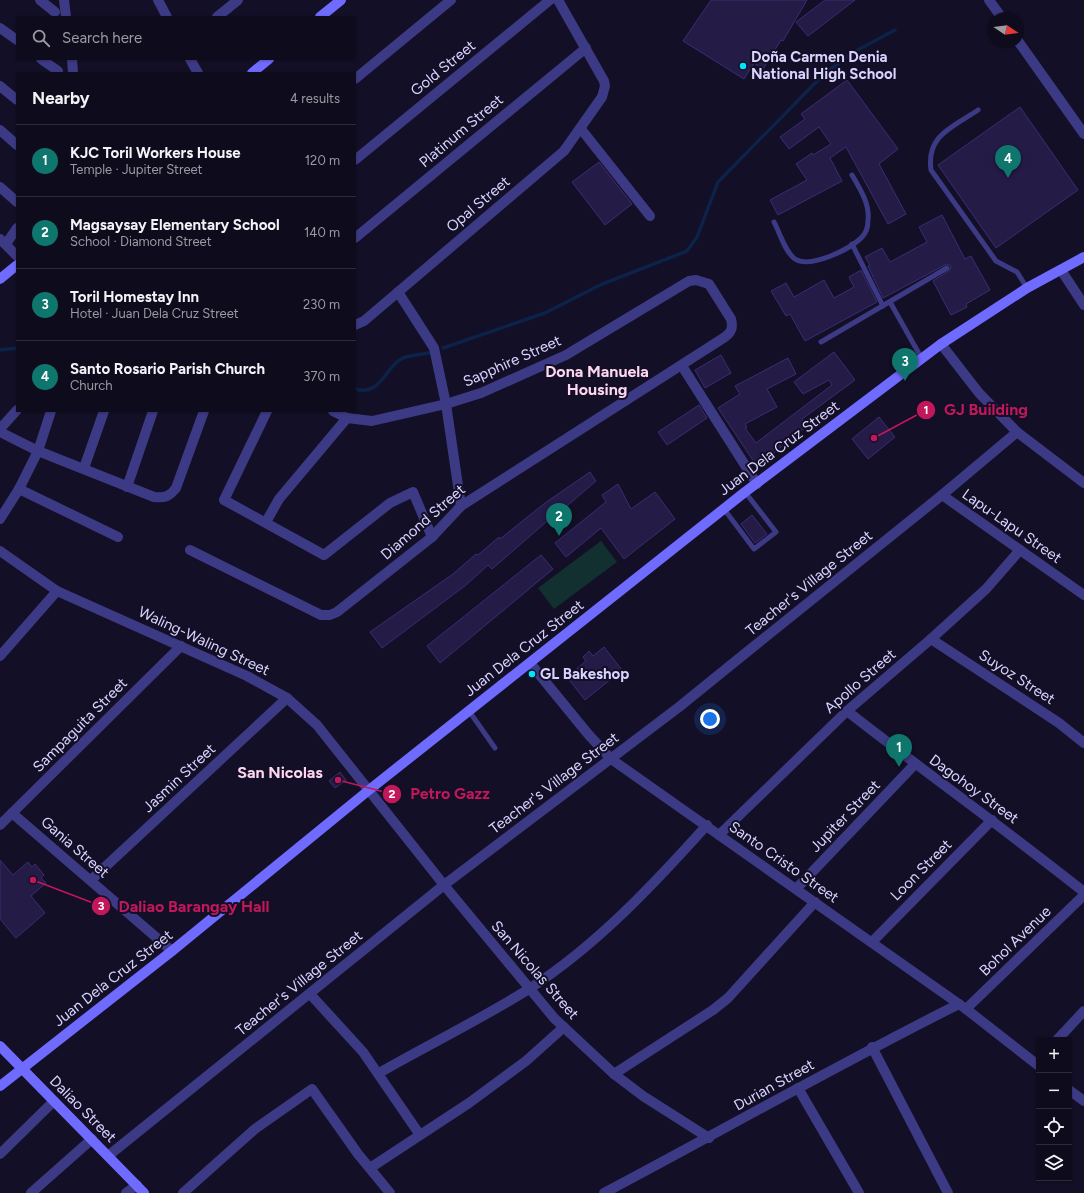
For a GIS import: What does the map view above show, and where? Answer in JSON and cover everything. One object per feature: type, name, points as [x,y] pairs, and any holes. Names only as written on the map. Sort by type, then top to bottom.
[{"type":"street","points":[[40,0],[56,12]]},
{"type":"street","points":[[64,0],[66,16]]},
{"type":"street","points":[[158,0],[166,16]]},
{"type":"street","points":[[218,16],[238,0]]},
{"type":"street","points":[[321,16],[341,0]]},
{"type":"street","points":[[356,78],[451,0]]},
{"type":"street","name":"Gold Street","points":[[356,159],[550,0]]},
{"type":"street","points":[[558,0],[586,48]]},
{"type":"street","points":[[989,0],[998,12]]},
{"type":"street","points":[[0,28],[16,39]]},
{"type":"street","name":"Opal Street","points":[[356,325],[364,321],[564,151],[581,129],[604,91],[604,81],[586,48]]},
{"type":"street","name":"Platinum Street","points":[[356,237],[586,48]]},
{"type":"street","points":[[1023,48],[1084,134]]},
{"type":"street","points":[[43,60],[58,71]]},
{"type":"street","points":[[72,60],[73,72]]},
{"type":"street","points":[[191,60],[197,72]]},
{"type":"street","points":[[253,72],[268,60]]},
{"type":"street","points":[[0,86],[16,99]]},
{"type":"street","points":[[581,129],[650,216]]},
{"type":"street","points":[[0,130],[16,144]]},
{"type":"street","points":[[0,187],[16,201]]},
{"type":"street","points":[[16,229],[3,241],[16,255]]},
{"type":"street","name":"Juan Dela Cruz Street","points":[[0,1086],[172,951],[369,790],[745,492],[941,344],[1027,288],[1084,257]]},
{"type":"street","points":[[0,279],[16,267]]},
{"type":"street","points":[[1061,270],[1084,305]]},
{"type":"street","name":"Sapphire Street","points":[[335,412],[347,418],[372,421],[446,404],[481,393],[566,355],[689,281],[703,281],[709,284],[731,319],[731,332]]},
{"type":"street","points":[[398,292],[434,348],[446,404],[461,506]]},
{"type":"street","name":"Diamond Street","points":[[190,550],[321,615],[330,615],[337,612],[432,537],[461,506],[682,366],[731,332]]},
{"type":"street","points":[[941,344],[979,394],[1017,432],[1084,483]]},
{"type":"street","points":[[682,366],[756,484]]},
{"type":"street","points":[[0,428],[16,411]]},
{"type":"street","points":[[0,519],[38,451],[52,412]]},
{"type":"street","points":[[84,468],[104,412]]},
{"type":"street","points":[[127,486],[153,412]]},
{"type":"street","points":[[0,432],[38,451],[154,497],[164,498],[170,495],[176,488],[204,412]]},
{"type":"street","points":[[267,412],[224,500],[324,555],[390,503],[413,492],[432,537]]},
{"type":"street","points":[[266,522],[279,499],[347,418]]},
{"type":"street","name":"Teacher's Village Street","points":[[108,1156],[444,885],[691,698],[942,495],[1017,432]]},
{"type":"street","points":[[18,489],[118,537]]},
{"type":"street","name":"Lapu-Lapu Street","points":[[942,495],[1084,595]]},
{"type":"street","name":"Apollo Street","points":[[719,835],[847,711],[932,639],[986,589],[1020,550]]},
{"type":"street","name":"Waling-Waling Street","points":[[0,551],[57,591],[265,684],[287,698],[317,725],[369,790]]},
{"type":"street","points":[[0,656],[57,591]]},
{"type":"street","name":"Suyoz Street","points":[[932,639],[1059,723],[1084,743]]},
{"type":"street","name":"Sampaguita Street","points":[[0,825],[181,646]]},
{"type":"street","name":"Santo Cristo Street","points":[[530,663],[588,734],[611,759],[963,1006],[1036,1061]]},
{"type":"street","name":"Jasmin Street","points":[[91,880],[287,698]]},
{"type":"street","name":"Dagohoy Street","points":[[847,711],[915,764],[992,820],[1084,892]]},
{"type":"street","name":"Jupiter Street","points":[[796,889],[915,764]]},
{"type":"street","name":"San Nicolas Street","points":[[369,790],[444,885],[529,988],[564,1027],[614,1074],[643,1096],[709,1138]]},
{"type":"street","name":"Gania Street","points":[[12,813],[172,951]]},
{"type":"street","name":"Loon Street","points":[[872,942],[992,820]]},
{"type":"street","points":[[379,1073],[529,988],[579,952],[652,887],[707,826]]},
{"type":"street","name":"Bohol Avenue","points":[[963,1006],[1084,895]]},
{"type":"street","points":[[614,1074],[713,1010],[728,998],[815,902]]},
{"type":"street","points":[[310,994],[363,1052],[379,1073],[420,1135]]},
{"type":"street","name":"Durian Street","points":[[604,1193],[709,1138],[872,1047],[963,1006]]},
{"type":"street","points":[[1060,1037],[1084,1012]]},
{"type":"street","points":[[370,1168],[476,1099],[526,1061],[564,1027]]},
{"type":"street","name":"Daliao Street","points":[[0,1046],[144,1193]]},
{"type":"street","points":[[872,1047],[948,1193]]},
{"type":"street","points":[[798,1088],[859,1193]]},
{"type":"street","points":[[183,1193],[255,1129],[312,1089],[390,1193]]},
{"type":"street","points":[[1072,1092],[1084,1102]]},
{"type":"street","points":[[0,1154],[54,1101]]},
{"type":"street","points":[[31,1193],[92,1139]]},
{"type":"street","points":[[126,1193],[137,1185]]},
{"type":"lane","points":[[978,110],[938,137],[930,151],[931,170],[996,261],[1017,272],[1027,288]]},
{"type":"lane","points":[[774,222],[790,254],[795,259],[804,262],[820,261],[852,244],[863,236],[868,220],[866,200],[852,175]]},
{"type":"lane","points":[[852,244],[883,306]]},
{"type":"lane","points":[[821,342],[948,268]]},
{"type":"lane","points":[[890,302],[922,359]]},
{"type":"lane","points":[[724,509],[754,549],[770,537],[776,532],[745,492]]},
{"type":"lane","points":[[469,711],[495,748]]},
{"type":"green space","points":[[601,541],[617,562],[554,609],[538,588]]},
{"type":"building","name":"Doña Carmen Denia National High School","points":[[711,0],[807,0],[783,41],[781,40],[763,69],[754,63],[744,79],[683,41]]},
{"type":"building","points":[[825,0],[855,0],[808,36],[796,22]]},
{"type":"building","points":[[847,80],[898,149],[879,164],[906,214],[888,224],[846,147],[830,158],[842,181],[778,215],[770,200],[807,180],[796,164],[812,153],[813,155],[831,144],[819,127],[789,149],[780,137],[805,119],[801,114]]},
{"type":"building","points":[[1020,107],[1078,190],[996,248],[938,165]]},
{"type":"building","points":[[599,162],[632,204],[605,225],[572,182]]},
{"type":"building","points":[[942,215],[965,259],[971,256],[990,290],[966,304],[967,307],[951,315],[933,281],[950,270],[951,266],[947,264],[883,298],[868,266],[870,265],[865,257],[882,248],[890,262],[927,242],[919,227]]},
{"type":"building","points":[[861,270],[877,302],[805,341],[790,314],[786,316],[771,291],[786,283],[794,297],[824,280],[834,298],[854,287],[849,277]]},
{"type":"building","points":[[834,352],[855,380],[802,419],[807,426],[770,456],[756,465],[718,408],[740,394],[735,386],[788,358],[796,374],[767,389],[777,407],[745,424],[747,427],[745,428],[756,443],[832,385],[829,380],[803,394],[794,382]]},
{"type":"building","points":[[721,355],[731,373],[705,388],[695,370]]},
{"type":"building","points":[[699,405],[707,418],[667,445],[658,432]]},
{"type":"building","points":[[879,417],[895,437],[868,459],[852,439]]},
{"type":"building","points":[[590,472],[596,481],[554,517],[553,516],[492,569],[488,565],[466,585],[382,648],[370,632],[453,574],[476,554],[478,555],[499,537],[500,539],[545,503]]},
{"type":"building","points":[[618,484],[631,509],[655,492],[675,519],[624,559],[601,528],[566,557],[555,543],[606,502],[602,495]]},
{"type":"building","points":[[752,515],[767,534],[755,543],[741,524]]},
{"type":"building","points":[[541,555],[553,569],[440,663],[427,646]]},
{"type":"building","points":[[604,647],[622,670],[585,700],[567,677],[586,661],[583,657],[589,651],[593,656]]},
{"type":"building","points":[[340,772],[346,780],[335,788],[329,781]]},
{"type":"building","points":[[0,860],[13,875],[28,862],[32,867],[35,864],[44,875],[41,878],[46,883],[31,896],[45,913],[16,938],[0,919]]},
{"type":"waterway","points":[[443,348],[545,313],[600,285],[687,251],[697,237],[718,182],[822,76],[852,53],[895,30]]},
{"type":"waterway","points":[[0,350],[16,348]]},
{"type":"waterway","points":[[356,389],[370,389],[376,385],[395,363],[401,359],[429,353]]},
{"type":"place","name":"Doña Carmen Denia National High School","points":[[743,66]]},
{"type":"place","name":"Santo Rosario Parish Church","points":[[1008,178]]},
{"type":"place","name":"Toril Homestay Inn","points":[[905,381]]},
{"type":"place","name":"GJ Building","points":[[874,438]]},
{"type":"place","name":"Magsaysay Elementary School","points":[[559,536]]},
{"type":"place","name":"GL Bakeshop","points":[[532,674]]},
{"type":"place","name":"KJC Toril Workers House","points":[[899,767]]},
{"type":"place","name":"Petro Gazz","points":[[338,780]]},
{"type":"place","name":"Daliao Barangay Hall","points":[[33,880]]},
{"type":"district","name":"Dona Manuela Housing","points":[[597,380]]},
{"type":"district","name":"San Nicolas","points":[[280,772]]}]
